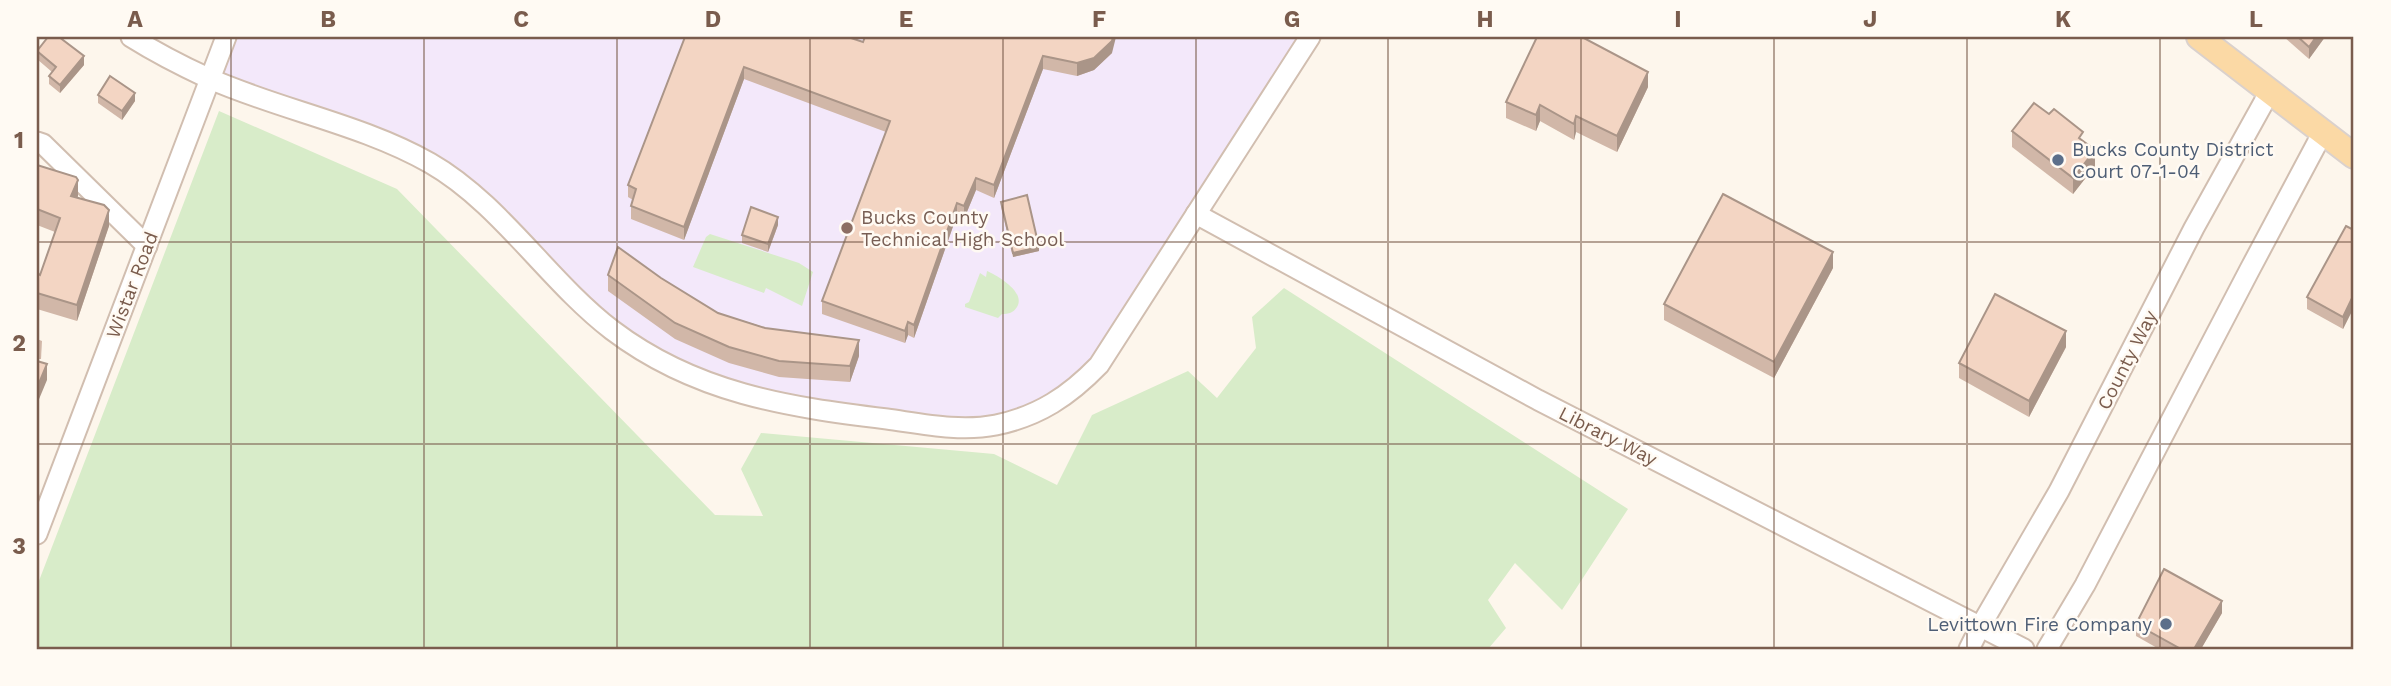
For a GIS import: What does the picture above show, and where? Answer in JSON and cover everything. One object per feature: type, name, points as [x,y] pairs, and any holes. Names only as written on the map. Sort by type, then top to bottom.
[{"type":"main road","points":[[2199,37],[2354,156]]},
{"type":"street","points":[[131,37],[210,79],[353,130],[430,164],[462,185],[591,313],[615,333],[694,378],[739,394],[804,409],[959,428],[999,424],[1041,411],[1079,386],[1099,365],[1310,37]]},
{"type":"street","name":"Wistar Road","points":[[37,534],[226,37]]},
{"type":"street","name":"County Way","points":[[1969,649],[2059,491],[2188,240],[2270,91]]},
{"type":"street","points":[[2047,649],[2085,585],[2323,132]]},
{"type":"street","points":[[37,142],[43,144],[147,246]]},
{"type":"street","name":"Library Way","points":[[1196,214],[1550,406],[2024,649]]},
{"type":"shaded area","name":"Bucks County Technical High School","points":[[226,37],[1310,37],[1099,365],[999,424],[804,409],[662,362],[431,164],[210,79]]},
{"type":"green space","points":[[219,111],[397,189],[715,515],[763,516],[741,469],[761,433],[994,454],[1057,485],[1092,415],[1188,371],[1217,398],[1256,348],[1252,317],[1284,288],[1628,509],[1562,610],[1515,563],[1488,600],[1506,628],[1488,649],[37,649],[37,586]]},
{"type":"green space","points":[[710,234],[799,263],[813,272],[802,306],[766,288],[764,293],[693,267],[706,237]]},
{"type":"green space","points":[[987,271],[1010,285],[1018,296],[1017,307],[1011,313],[1002,314],[998,318],[965,307],[980,273],[986,277]]},
{"type":"building","points":[[48,37],[59,37],[84,56],[60,85],[49,76],[56,67],[37,51]]},
{"type":"building","points":[[685,37],[848,37],[863,42],[865,37],[1113,37],[1094,58],[1077,63],[1043,56],[994,185],[976,178],[964,206],[957,203],[914,325],[908,322],[905,331],[822,301],[890,121],[744,67],[684,227],[631,206],[636,189],[628,185]]},
{"type":"building","points":[[1537,37],[1582,37],[1648,72],[1617,136],[1576,116],[1574,124],[1540,105],[1536,115],[1506,102]]},
{"type":"building","points":[[2298,37],[2316,37],[2309,47]]},
{"type":"building","points":[[110,76],[135,93],[122,111],[98,95]]},
{"type":"building","name":"Bucks County District Court 07-1-04","points":[[2034,103],[2049,114],[2054,109],[2083,132],[2079,138],[2095,150],[2073,178],[2012,131]]},
{"type":"building","points":[[37,165],[76,177],[78,180],[71,196],[104,205],[109,210],[77,305],[37,293],[37,273],[40,275],[60,218],[37,209]]},
{"type":"building","points":[[1723,194],[1833,252],[1774,362],[1664,304]]},
{"type":"building","points":[[1027,195],[1039,247],[1013,253],[1001,202]]},
{"type":"building","points":[[751,207],[778,217],[768,244],[742,235]]},
{"type":"building","points":[[2346,226],[2354,230],[2354,294],[2343,317],[2307,297]]},
{"type":"building","points":[[618,247],[661,278],[718,313],[765,328],[859,340],[850,366],[779,361],[729,347],[675,323],[608,275]]},
{"type":"building","points":[[1995,294],[2066,331],[2029,401],[1959,363]]},
{"type":"building","points":[[37,361],[47,364],[37,388]]},
{"type":"building","points":[[2164,569],[2222,601],[2194,649],[2181,649],[2136,624]]},
{"type":"place","name":"Bucks County District Court 07-1-04","points":[[2058,160]]},
{"type":"place","name":"Bucks County Technical High School","points":[[847,228]]},
{"type":"place","name":"Levittown Fire Company","points":[[2166,624]]}]
